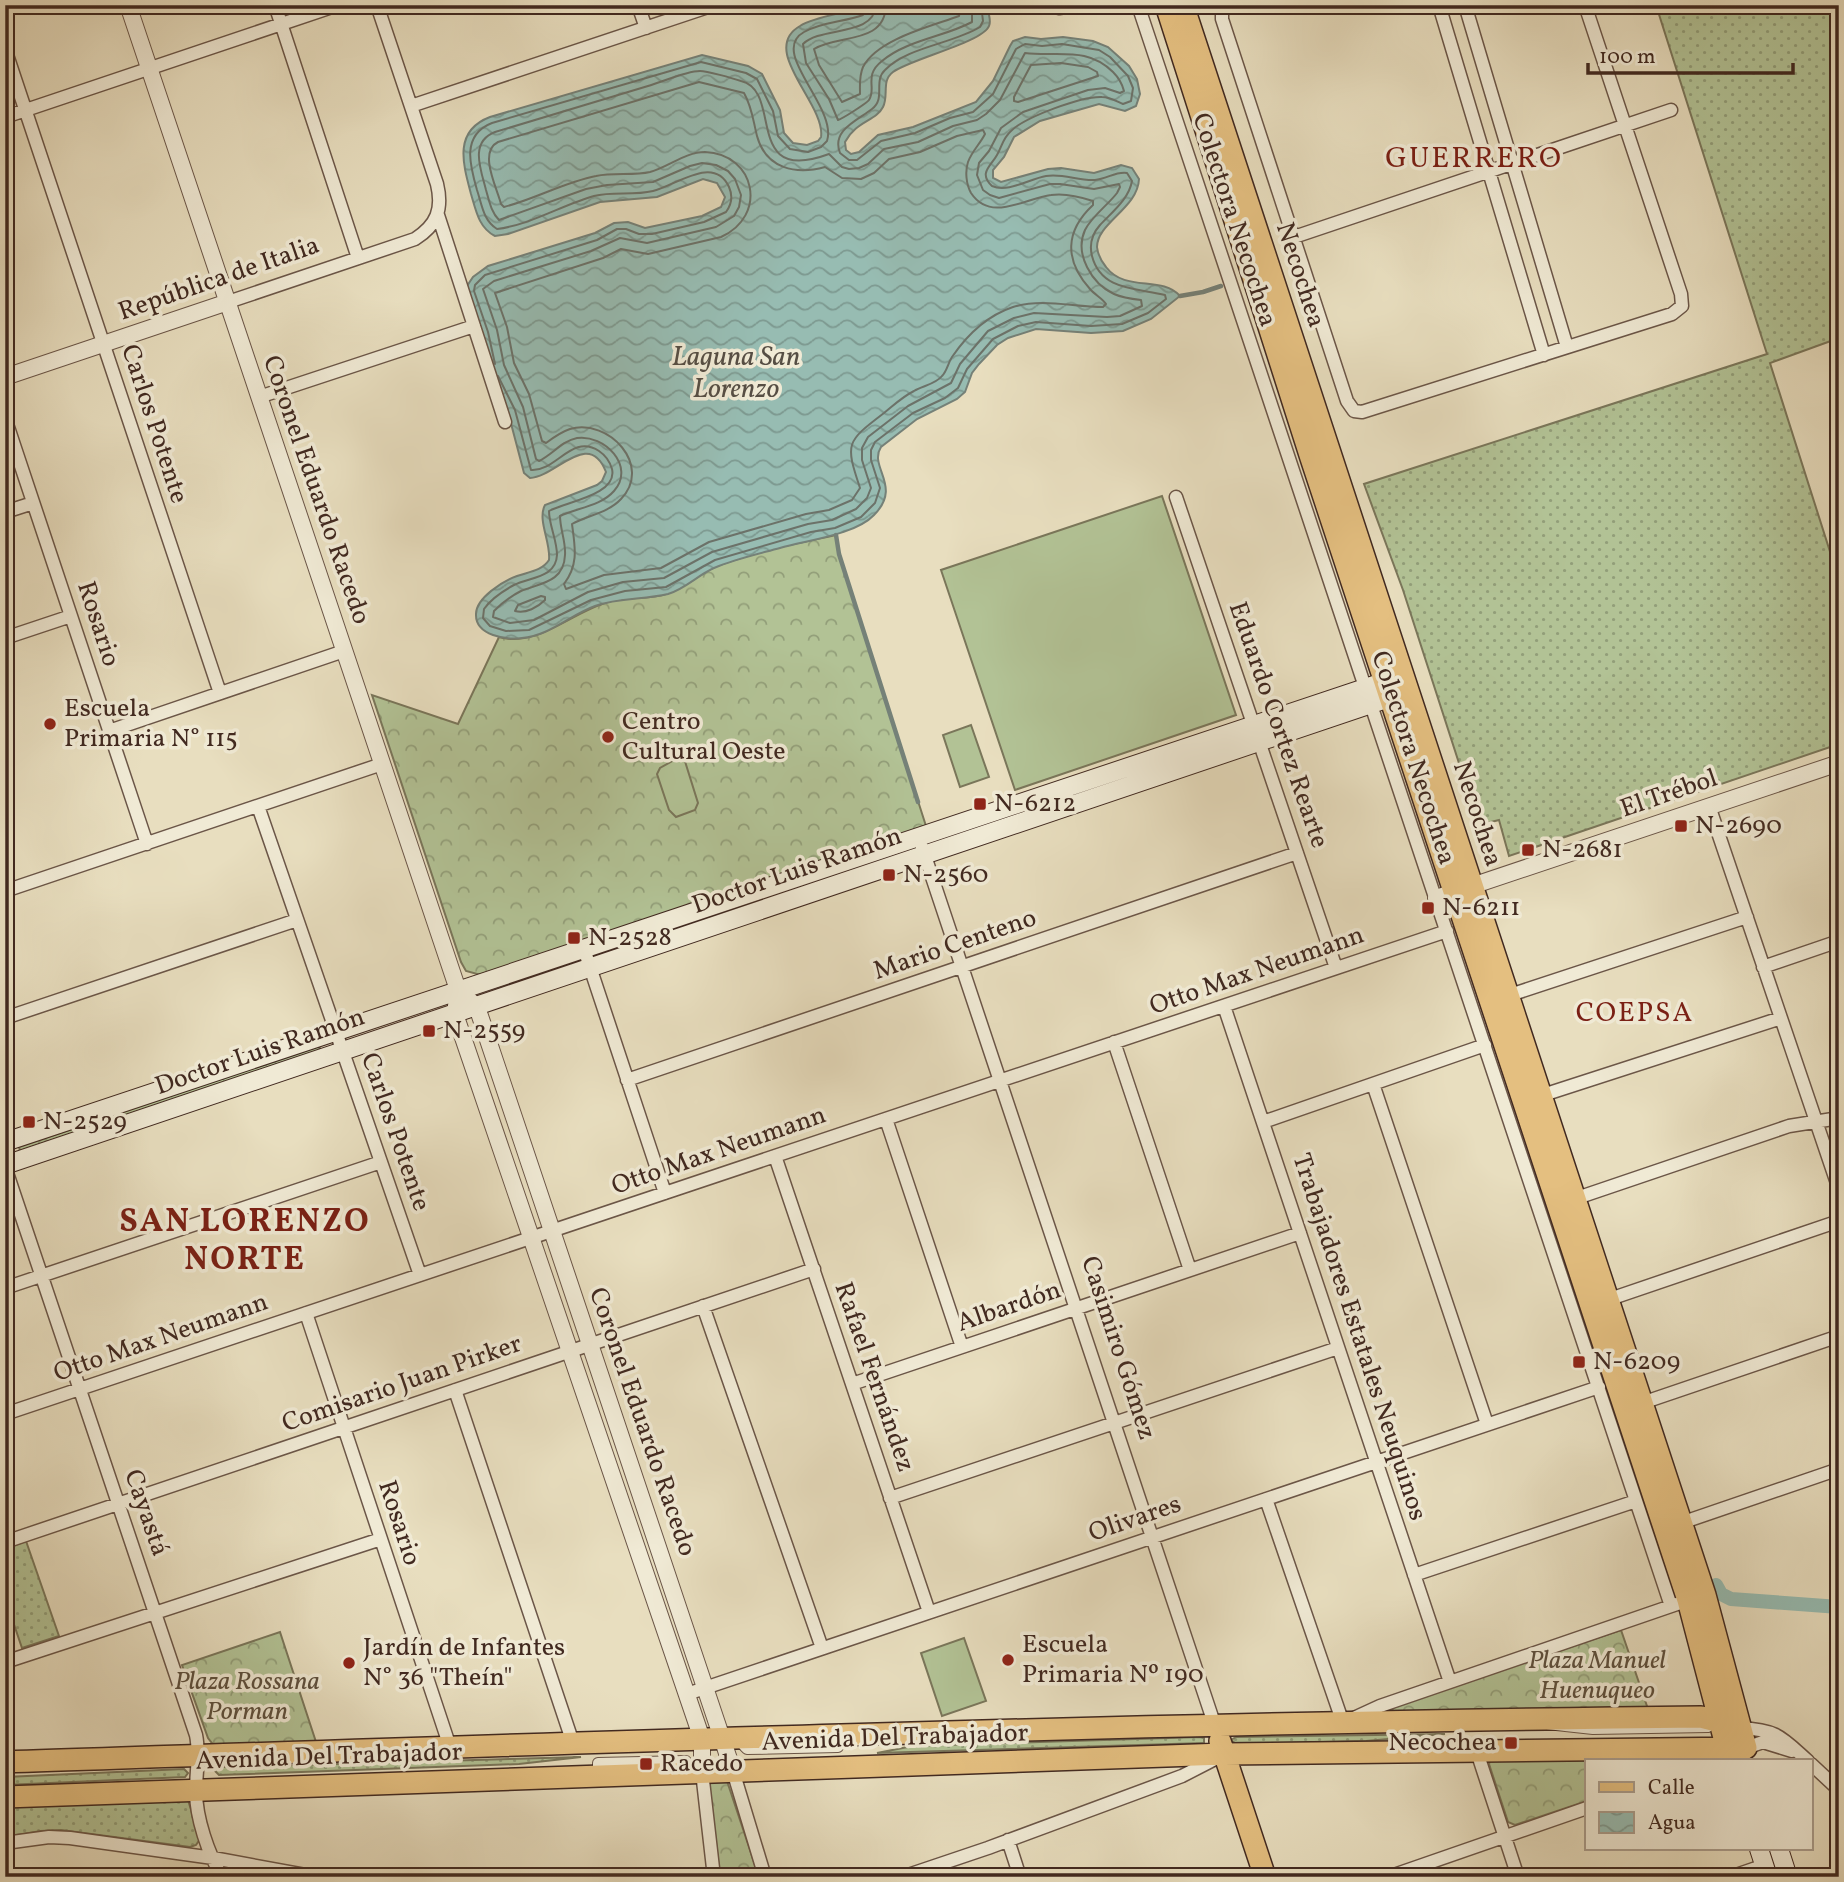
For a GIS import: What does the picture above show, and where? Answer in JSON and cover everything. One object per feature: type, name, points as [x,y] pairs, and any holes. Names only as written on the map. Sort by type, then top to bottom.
[{"type":"main road","name":"Necochea","points":[[1166,5],[1454,892],[1680,1603],[1734,1749]]},
{"type":"main road","name":"Necochea","points":[[1182,5],[1387,690]]},
{"type":"main road","name":"Doctor Luis Ramón","points":[[5,1142],[919,837],[1387,690]]},
{"type":"main road","name":"Doctor Luis Ramón","points":[[5,1166],[925,855],[1257,733]]},
{"type":"main road","name":"Necochea","points":[[1454,892],[1507,996],[1642,1403],[1713,1622],[1734,1749]]},
{"type":"main road","name":"Avenida Del Trabajador","points":[[5,1762],[712,1739],[1702,1717],[1734,1749]]},
{"type":"main road","name":"Casimiro Gómez","points":[[1215,1726],[1265,1877]]},
{"type":"main road","name":"Avenida Del Trabajador","points":[[5,1797],[694,1767],[733,1771],[1224,1754],[1734,1749]]},
{"type":"main road","points":[[1779,1850],[1788,1877]]},
{"type":"street","name":"Coronel Eduardo Racedo","points":[[128,5],[458,990],[455,1014],[531,1238],[687,1693],[733,1771],[765,1877]]},
{"type":"street","points":[[275,5],[358,258]]},
{"type":"street","points":[[5,117],[338,5]]},
{"type":"street","points":[[377,5],[437,184],[440,204],[438,215],[505,422]]},
{"type":"street","points":[[638,5],[646,28]]},
{"type":"street","points":[[411,106],[714,5]]},
{"type":"street","points":[[1046,5],[1059,8],[1080,5]]},
{"type":"street","name":"Colectora Necochea","points":[[1138,5],[1387,690],[1454,892],[1447,931],[1636,1501],[1680,1603]]},
{"type":"street","points":[[1439,5],[1544,355]]},
{"type":"street","points":[[1465,5],[1567,347]]},
{"type":"street","points":[[1224,6],[1221,15],[1347,401],[1354,411],[1367,411],[1676,312],[1682,306],[1682,298],[1585,5]]},
{"type":"street","name":"Carlos Potente","points":[[5,48],[220,693]]},
{"type":"street","points":[[1294,237],[1671,110]]},
{"type":"street","name":"República de Italia","points":[[5,377],[415,239],[434,224],[438,215]]},
{"type":"street","points":[[259,397],[474,326]]},
{"type":"street","name":"Rosario","points":[[5,418],[146,844]]},
{"type":"street","name":"Eduardo Cortez Rearte","points":[[1176,497],[1336,968]]},
{"type":"street","points":[[5,512],[33,503]]},
{"type":"street","points":[[5,638],[71,616]]},
{"type":"street","points":[[109,731],[344,651]]},
{"type":"street","name":"El Trébol","points":[[1454,892],[1839,763]]},
{"type":"street","points":[[5,891],[382,764]]},
{"type":"street","name":"Carlos Potente","points":[[258,806],[420,1275]]},
{"type":"street","points":[[1709,806],[1839,1189]]},
{"type":"street","name":"Casimiro Gómez","points":[[919,837],[1215,1726]]},
{"type":"street","name":"Mario Centeno","points":[[627,1080],[1297,853]]},
{"type":"street","points":[[1507,996],[1747,918]]},
{"type":"street","points":[[5,1018],[297,920]]},
{"type":"street","name":"Otto Max Neumann","points":[[5,1414],[1447,931]]},
{"type":"street","points":[[1763,967],[1839,942]]},
{"type":"street","points":[[584,949],[665,1193]]},
{"type":"street","name":"Coronel Eduardo Racedo","points":[[458,990],[477,1007],[705,1687],[712,1739],[694,1767],[713,1877]]},
{"type":"street","name":"Trabajadores Estatales Neuquinos","points":[[1224,1006],[1450,1682]]},
{"type":"street","points":[[1540,1096],[1781,1018]]},
{"type":"street","points":[[1114,1042],[1190,1270]]},
{"type":"street","points":[[1263,1122],[1485,1045]]},
{"type":"street","points":[[1373,1084],[1487,1424]]},
{"type":"street","points":[[1574,1199],[1789,1126],[1839,1118]]},
{"type":"street","points":[[886,1119],[962,1347]]},
{"type":"street","name":"Rafael Fernández","points":[[775,1156],[929,1612]]},
{"type":"street","points":[[5,1288],[381,1162]]},
{"type":"street","name":"Cayastá","points":[[5,1166],[196,1735],[199,1756],[196,1789],[200,1819],[212,1858],[222,1877]]},
{"type":"street","points":[[1607,1300],[1839,1222]]},
{"type":"street","name":"Albardón","points":[[852,1384],[1300,1233]]},
{"type":"street","name":"Comisario Juan Pirker","points":[[5,1542],[814,1269]]},
{"type":"street","points":[[703,1306],[822,1648]]},
{"type":"street","name":"Rosario","points":[[306,1313],[450,1747]]},
{"type":"street","points":[[1642,1403],[1839,1336]]},
{"type":"street","points":[[890,1499],[1338,1348]]},
{"type":"street","name":"Olivares","points":[[687,1693],[1598,1387]]},
{"type":"street","points":[[455,1390],[573,1743]]},
{"type":"street","points":[[1681,1523],[1839,1469]]},
{"type":"street","points":[[1266,1499],[1343,1723],[1380,1706],[1680,1603]]},
{"type":"street","points":[[1414,1575],[1636,1501]]},
{"type":"street","points":[[5,1662],[381,1539]]},
{"type":"street","points":[[1706,1723],[1709,1726],[1593,1729],[1548,1724],[1706,1723]]},
{"type":"street","points":[[1734,1749],[1772,1732],[1805,1759]]},
{"type":"street","points":[[838,1741],[838,1747],[747,1749],[744,1746],[747,1743],[838,1741]]},
{"type":"street","points":[[1562,1741],[1564,1744],[1449,1746],[1448,1742],[1562,1741]]},
{"type":"street","points":[[1734,1749],[1763,1742],[1804,1759]]},
{"type":"street","points":[[1477,1752],[1518,1877]]},
{"type":"street","points":[[902,1877],[922,1874],[1182,1776],[1224,1754]]},
{"type":"street","points":[[598,1763],[694,1767],[598,1769],[598,1763]]},
{"type":"street","points":[[1812,1765],[1839,1790]]},
{"type":"street","points":[[1388,1877],[1585,1809]]},
{"type":"street","points":[[5,1843],[60,1837],[212,1858],[316,1877]]},
{"type":"street","points":[[1008,1840],[1020,1877]]},
{"type":"street","points":[[1730,1877],[1764,1864]]},
{"type":"green space","points":[[1656,5],[1839,5],[1839,338],[1770,363],[1839,580],[1839,744],[1509,856],[1499,820],[1479,825],[1403,590],[1364,484],[1767,354]]},
{"type":"green space","points":[[1162,496],[1236,715],[1015,790],[941,570]]},
{"type":"green space","points":[[836,535],[839,554],[926,826],[481,975],[466,971],[372,695],[458,724],[499,637],[527,638],[608,602],[673,592],[711,569],[731,561]]},
{"type":"green space","points":[[971,725],[989,777],[960,787],[943,735]]},
{"type":"green space","points":[[683,755],[698,803],[695,810],[676,817],[669,810],[657,774],[660,768]]},
{"type":"green space","points":[[319,1046],[321,1051],[20,1151],[19,1147]]},
{"type":"green space","points":[[26,1541],[59,1636],[22,1648],[5,1598],[5,1549]]},
{"type":"green space","name":"Plaza Manuel Huenuqueo","points":[[1621,1630],[1649,1712],[1393,1713],[1395,1706]]},
{"type":"green space","name":"Plaza Rossana Porman","points":[[280,1632],[317,1745],[215,1747],[208,1738],[182,1665]]},
{"type":"green space","points":[[964,1638],[986,1701],[942,1716],[921,1653]]},
{"type":"green space","points":[[1445,1734],[1366,1741],[1236,1744],[1231,1740],[1236,1737]]},
{"type":"green space","points":[[1204,1738],[1204,1743],[877,1753],[913,1746]]},
{"type":"green space","points":[[581,1757],[519,1764],[219,1775],[215,1771],[216,1768],[223,1767]]},
{"type":"green space","points":[[1709,1758],[1708,1759],[1636,1759]]},
{"type":"green space","points":[[1585,1760],[1585,1802],[1515,1825],[1508,1822],[1490,1761]]},
{"type":"green space","points":[[184,1769],[188,1773],[185,1777],[5,1785],[5,1777]]},
{"type":"green space","points":[[727,1781],[759,1877],[720,1877],[709,1782]]},
{"type":"green space","points":[[188,1800],[200,1839],[196,1845],[190,1847],[61,1830],[5,1837],[5,1802]]},
{"type":"water","name":"Laguna San Lorenzo","points":[[868,5],[988,5],[990,24],[974,38],[893,72],[887,80],[885,102],[880,112],[855,130],[845,142],[846,150],[851,154],[859,152],[878,135],[913,127],[976,102],[993,81],[1013,41],[1025,37],[1063,37],[1093,41],[1108,47],[1129,66],[1137,79],[1140,94],[1136,106],[1125,111],[1099,104],[1040,121],[1014,137],[1004,157],[993,170],[993,178],[1001,182],[1061,168],[1094,173],[1121,165],[1132,168],[1139,179],[1137,189],[1125,207],[1103,230],[1097,247],[1099,255],[1106,267],[1123,280],[1163,286],[1180,296],[1151,319],[1123,331],[1091,333],[1036,329],[1008,338],[997,345],[972,373],[965,392],[957,399],[917,419],[881,447],[878,462],[886,486],[886,495],[882,505],[866,522],[830,536],[722,565],[668,594],[595,606],[532,636],[508,638],[486,632],[477,621],[476,614],[485,596],[517,576],[539,569],[549,560],[543,524],[545,505],[597,485],[606,472],[599,460],[591,454],[581,454],[540,476],[530,478],[524,473],[508,412],[467,286],[473,277],[488,266],[595,233],[614,223],[628,222],[645,228],[702,216],[721,207],[725,197],[717,183],[703,179],[657,197],[600,202],[508,234],[495,236],[485,228],[479,218],[468,183],[464,150],[470,131],[490,117],[702,55],[748,66],[762,74],[780,110],[784,133],[793,143],[807,145],[821,137],[820,124],[790,63],[786,49],[789,36],[807,23]]},
{"type":"waterway","points":[[1180,296],[1221,286]]},
{"type":"waterway","points":[[836,535],[839,554],[918,802]]},
{"type":"waterway","points":[[1716,1585],[1721,1594],[1731,1599],[1839,1607]]},
{"type":"place","name":"Escuela Primaria N° 115","points":[[50,724]]},
{"type":"place","name":"Centro Cultural Oeste","points":[[608,737]]},
{"type":"place","name":"N-6212","points":[[980,804]]},
{"type":"place","name":"N-2690","points":[[1681,826]]},
{"type":"place","name":"N-2681","points":[[1528,850]]},
{"type":"place","name":"N-2560","points":[[889,875]]},
{"type":"place","name":"N-6211","points":[[1428,908]]},
{"type":"place","name":"N-2528","points":[[574,938]]},
{"type":"place","name":"N-2559","points":[[429,1031]]},
{"type":"place","name":"N-2529","points":[[29,1122]]},
{"type":"place","name":"N-6209","points":[[1579,1362]]},
{"type":"place","name":"Escuela Primaria Nº 190","points":[[1008,1660]]},
{"type":"place","name":"Jardín de Infantes N° 36 \"Theín\"","points":[[349,1663]]},
{"type":"place","name":"Necochea","points":[[1511,1743]]},
{"type":"place","name":"Racedo","points":[[646,1764]]},
{"type":"district","name":"GUERRERO","points":[[1474,159]]},
{"type":"district","name":"COEPSA","points":[[1635,1013]]},
{"type":"district","name":"SAN LORENZO NORTE","points":[[245,1242]]}]
